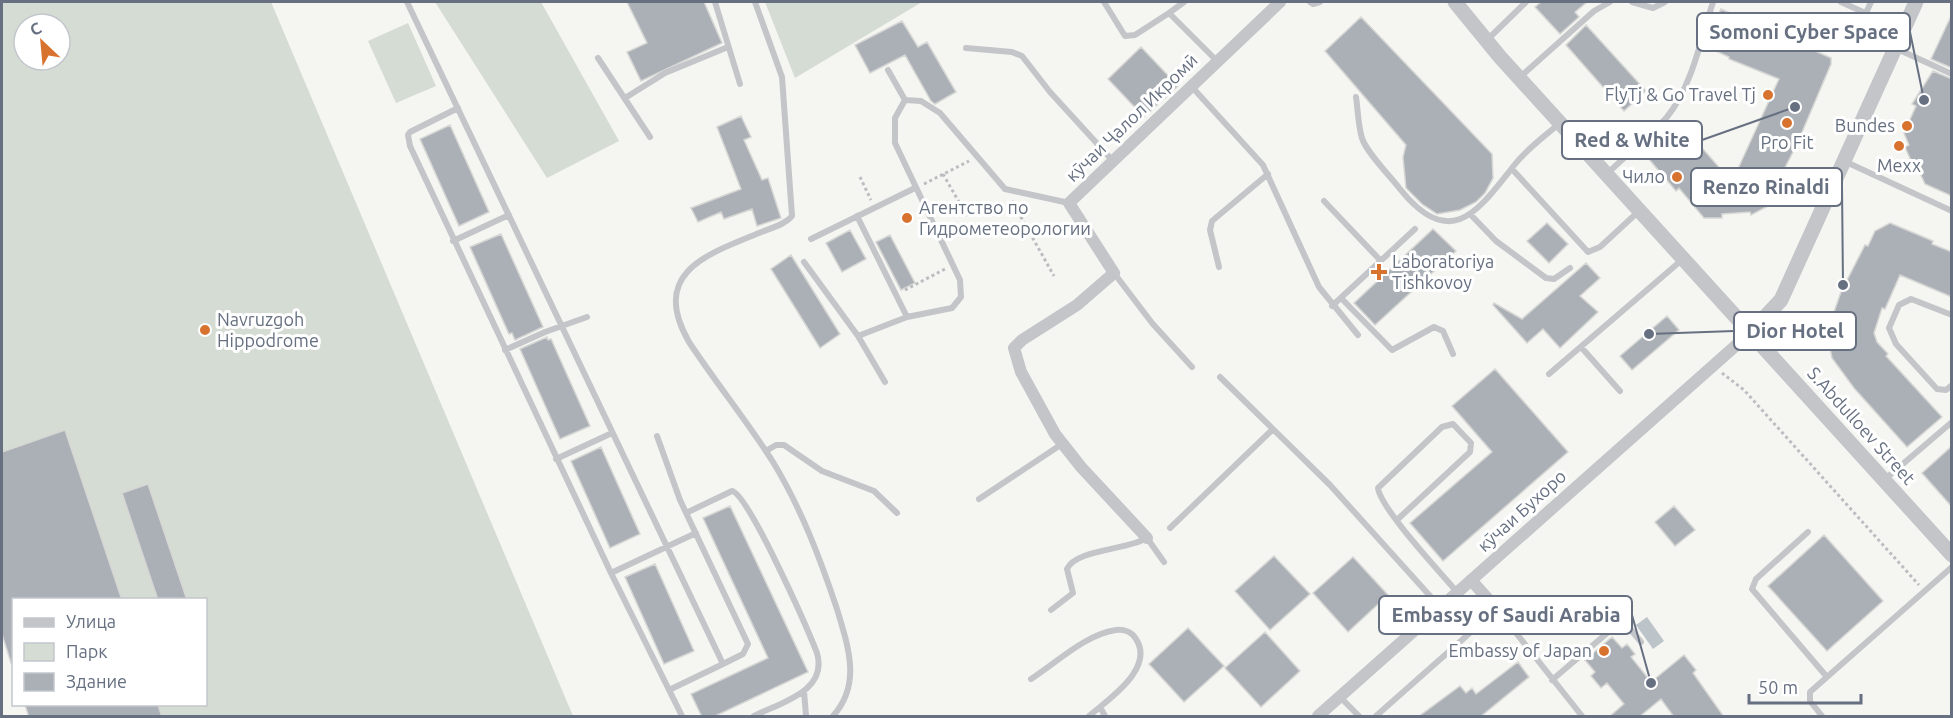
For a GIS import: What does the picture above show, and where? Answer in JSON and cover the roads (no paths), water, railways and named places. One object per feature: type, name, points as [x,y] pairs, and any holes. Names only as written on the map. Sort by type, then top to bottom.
[{"type":"street","name":"кӯчаи Ҷалол Икромӣ","points":[[1114,273],[1069,203],[1280,2]]},
{"type":"street","name":"S.Abdulloev Street","points":[[1455,2],[1486,40],[1639,211],[1952,555]]},
{"type":"street","points":[[1750,333],[1781,300],[1916,2]]},
{"type":"street","points":[[1114,273],[1077,305],[1022,340],[1014,348],[1016,360],[1027,383],[1062,444],[1147,538]]},
{"type":"street","name":"кӯчаи Бухоро","points":[[1318,717],[1440,606],[1750,333]]},
{"type":"street","points":[[1471,580],[1497,609]]},
{"type":"lane","points":[[407,2],[723,664]]},
{"type":"lane","points":[[715,2],[740,84]]},
{"type":"lane","points":[[755,2],[782,77],[792,216],[782,224],[718,251],[690,268],[679,280],[675,300],[676,315],[689,342],[765,451],[794,500],[811,537],[848,646],[852,672],[850,688],[833,717]]},
{"type":"lane","points":[[1104,2],[1122,33],[1128,37],[1184,2]]},
{"type":"lane","points":[[1310,2],[1313,4],[1320,2]]},
{"type":"lane","points":[[1486,40],[1526,2]]},
{"type":"lane","points":[[1519,77],[1589,15],[1610,2]]},
{"type":"lane","points":[[1632,2],[1653,8],[1665,2]]},
{"type":"lane","points":[[1606,174],[1660,123],[1674,106],[1687,78],[1713,2]]},
{"type":"lane","points":[[1841,2],[1903,30]]},
{"type":"lane","points":[[1866,13],[1871,2]]},
{"type":"lane","points":[[1169,13],[1217,62]]},
{"type":"lane","points":[[624,98],[665,73],[728,46]]},
{"type":"lane","points":[[966,48],[1012,52],[1022,56],[1054,97],[1113,161]]},
{"type":"lane","points":[[1895,48],[1952,74]]},
{"type":"lane","points":[[598,58],[650,138]]},
{"type":"lane","points":[[888,70],[904,100]]},
{"type":"lane","points":[[1192,86],[1244,142],[1268,174],[1313,276],[1332,306],[1358,335]]},
{"type":"lane","points":[[1356,97],[1363,141],[1414,205],[1446,221],[1471,215],[1486,203],[1512,169],[1560,123]]},
{"type":"lane","points":[[904,100],[921,101],[940,113],[1005,189],[1069,203]]},
{"type":"lane","points":[[858,336],[906,317],[956,306],[961,297],[962,286],[954,265],[897,151],[893,135],[895,118],[904,100]]},
{"type":"lane","points":[[458,108],[414,129],[408,135],[453,241],[682,717]]},
{"type":"lane","points":[[1844,161],[1952,211]]},
{"type":"lane","points":[[1512,169],[1588,252],[1600,247],[1639,211]]},
{"type":"lane","points":[[1219,267],[1210,235],[1212,221],[1268,174]]},
{"type":"lane","points":[[811,239],[915,188]]},
{"type":"lane","points":[[1324,201],[1380,260]]},
{"type":"lane","points":[[453,241],[509,215]]},
{"type":"lane","points":[[1471,215],[1496,241],[1546,278],[1554,279],[1570,268]]},
{"type":"lane","points":[[857,216],[906,317]]},
{"type":"lane","points":[[1332,306],[1414,229]]},
{"type":"lane","points":[[1550,374],[1683,259]]},
{"type":"lane","points":[[804,262],[858,336],[885,382]]},
{"type":"lane","points":[[1114,273],[1152,323],[1192,367]]},
{"type":"lane","points":[[1341,298],[1392,350],[1434,327],[1443,331],[1453,354]]},
{"type":"lane","points":[[1952,315],[1911,299],[1899,305],[1889,328],[1896,344],[1937,388],[1946,390],[1952,385]]},
{"type":"lane","points":[[505,350],[587,317]]},
{"type":"lane","points":[[1581,347],[1620,391]]},
{"type":"lane","points":[[1220,377],[1336,493],[1440,606]]},
{"type":"lane","points":[[1884,480],[1952,422]]},
{"type":"lane","points":[[1398,519],[1470,452],[1470,443],[1453,424],[1443,427],[1378,488],[1380,497],[1398,519],[1408,537],[1457,592]]},
{"type":"lane","points":[[1170,528],[1272,430]]},
{"type":"lane","points":[[556,459],[612,433]]},
{"type":"lane","points":[[657,436],[686,513],[748,644],[743,654],[669,690]]},
{"type":"lane","points":[[979,499],[1062,444]]},
{"type":"lane","points":[[765,451],[776,445],[784,445],[814,467],[874,491],[897,513]]},
{"type":"lane","points":[[686,513],[732,491],[741,498],[758,527],[817,653],[818,675],[804,692],[754,717]]},
{"type":"lane","points":[[1808,532],[1756,579],[1752,589],[1827,677]]},
{"type":"lane","points":[[611,573],[696,533]]},
{"type":"lane","points":[[1051,610],[1073,593],[1068,574],[1071,562],[1091,554],[1136,544],[1147,538],[1164,562]]},
{"type":"lane","points":[[1822,717],[1810,701],[1809,694],[1952,567]]},
{"type":"lane","points":[[1376,717],[1497,609],[1582,717]]},
{"type":"lane","points":[[1552,680],[1619,623],[1626,624],[1641,642]]},
{"type":"lane","points":[[1031,679],[1096,637],[1116,630],[1128,631],[1139,646],[1137,665],[1126,684],[1089,717]]},
{"type":"lane","points":[[804,692],[806,717]]},
{"type":"lane","points":[[1340,696],[1359,717]]},
{"type":"lane","points":[[1100,707],[1105,717]]},
{"type":"place","name":"FlyTj & Go Travel Tj","points":[[1768,95]]},
{"type":"place","name":"Somoni Cyber Space","points":[[1924,100]]},
{"type":"place","name":"Red & White","points":[[1795,107]]},
{"type":"place","name":"Pro Fit","points":[[1787,123]]},
{"type":"place","name":"Bundes","points":[[1907,126]]},
{"type":"place","name":"Mexx","points":[[1899,146]]},
{"type":"place","name":"Чило","points":[[1677,177]]},
{"type":"place","name":"Агентство по Гидрометеорологии","points":[[907,218]]},
{"type":"place","name":"Laboratoriya Tishkovoy","points":[[1379,272]]},
{"type":"place","name":"Renzo Rinaldi","points":[[1843,285]]},
{"type":"place","name":"Navruzgoh Hippodrome","points":[[205,330]]},
{"type":"place","name":"Dior Hotel","points":[[1649,334]]},
{"type":"place","name":"Embassy of Japan","points":[[1604,651]]},
{"type":"place","name":"Embassy of Saudi Arabia","points":[[1651,683]]}]
